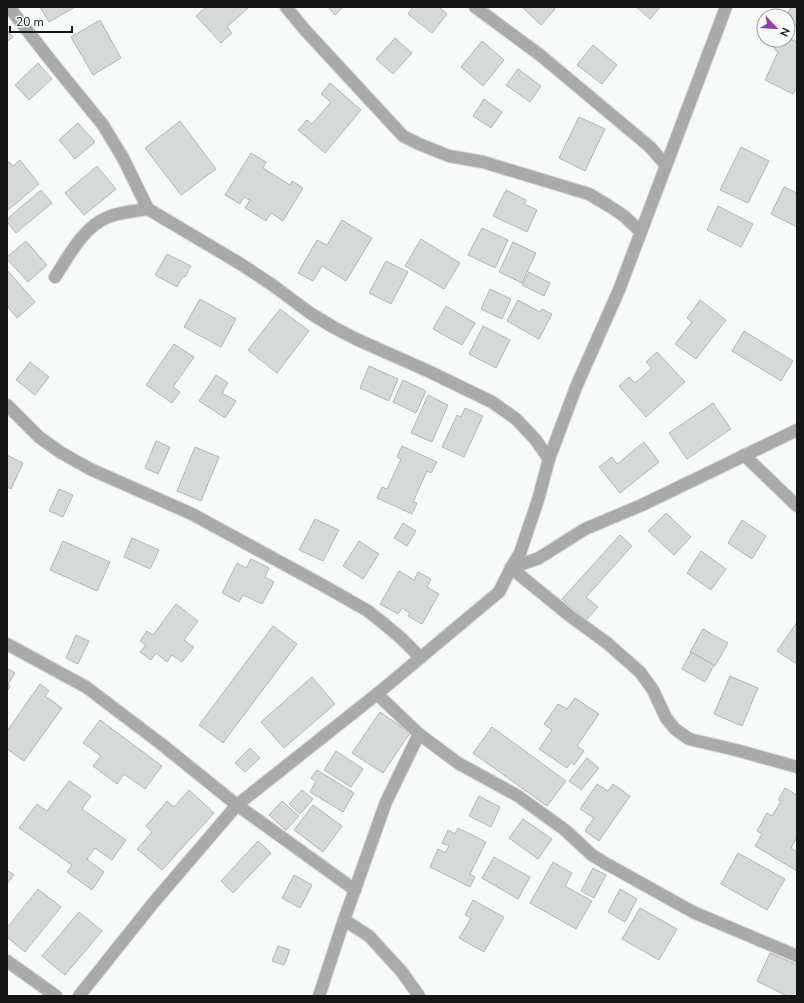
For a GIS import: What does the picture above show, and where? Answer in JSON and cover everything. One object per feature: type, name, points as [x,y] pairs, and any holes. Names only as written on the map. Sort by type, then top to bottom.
[{"type":"street","points":[[9,7],[103,124],[123,158],[148,209],[239,263],[271,284],[310,313],[333,327],[492,402],[516,419],[535,439],[550,459]]},
{"type":"street","points":[[286,7],[305,30],[403,136],[449,156],[483,162],[588,194],[614,210],[640,231]]},
{"type":"street","points":[[475,7],[540,55],[650,147],[665,164]]},
{"type":"street","points":[[79,996],[154,902],[237,805],[377,694],[499,592],[520,553],[550,459],[576,387],[618,290],[726,7]]},
{"type":"street","points":[[55,277],[74,249],[97,222],[109,216],[148,209]]},
{"type":"street","points":[[7,405],[39,437],[60,452],[90,469],[192,514],[326,587],[378,619],[401,638],[420,657]]},
{"type":"street","points":[[511,568],[539,558],[585,529],[642,505],[797,430]]},
{"type":"street","points":[[744,455],[797,506]]},
{"type":"street","points":[[511,568],[570,616],[607,642],[640,672],[653,690],[666,718],[675,729],[690,739],[797,767]]},
{"type":"street","points":[[7,644],[86,687],[160,743],[237,805],[355,890]]},
{"type":"street","points":[[377,694],[419,734],[458,763],[518,796],[566,830],[592,855],[693,912],[797,956]]},
{"type":"street","points":[[319,996],[386,802],[419,734]]},
{"type":"street","points":[[344,920],[369,936],[402,972],[419,996]]},
{"type":"street","points":[[7,961],[56,996]]},
{"type":"building","points":[[40,7],[75,7],[49,22]]},
{"type":"building","points":[[206,7],[249,7],[227,27],[232,33],[221,43],[196,16]]},
{"type":"building","points":[[328,7],[343,7],[335,15]]},
{"type":"building","points":[[413,7],[439,7],[447,14],[432,33],[408,14]]},
{"type":"building","points":[[522,7],[553,7],[555,9],[541,25]]},
{"type":"building","points":[[636,7],[660,7],[650,19]]},
{"type":"building","points":[[797,7],[797,26],[796,8],[791,8]]},
{"type":"building","points":[[100,20],[121,58],[93,75],[71,37]]},
{"type":"building","points":[[7,30],[13,37],[7,42]]},
{"type":"building","points":[[395,38],[412,53],[393,74],[376,59]]},
{"type":"building","points":[[482,41],[504,60],[483,86],[461,67]]},
{"type":"building","points":[[797,42],[797,87],[793,94],[765,80],[778,52],[774,49],[796,48]]},
{"type":"building","points":[[593,45],[617,65],[602,84],[577,65]]},
{"type":"building","points":[[38,63],[52,79],[29,100],[15,85]]},
{"type":"building","points":[[518,69],[541,86],[530,102],[506,85]]},
{"type":"building","points":[[330,83],[361,110],[325,153],[298,130],[307,120],[312,124],[331,102],[321,94]]},
{"type":"building","points":[[484,99],[502,112],[491,128],[473,116]]},
{"type":"building","points":[[579,117],[605,129],[585,171],[559,158]]},
{"type":"building","points":[[180,121],[216,169],[181,195],[145,148]]},
{"type":"building","points":[[78,123],[95,142],[75,159],[59,140]]},
{"type":"building","points":[[741,147],[769,161],[748,203],[720,190]]},
{"type":"building","points":[[251,153],[266,162],[263,168],[290,185],[292,181],[303,188],[283,221],[271,213],[266,221],[245,208],[250,200],[244,197],[240,204],[225,195]]},
{"type":"building","points":[[20,160],[39,184],[7,211],[7,163],[9,162],[13,166]]},
{"type":"building","points":[[97,166],[116,189],[84,215],[65,193]]},
{"type":"building","points":[[784,187],[797,193],[797,227],[771,214]]},
{"type":"building","points":[[41,190],[52,203],[16,233],[7,222],[7,219]]},
{"type":"building","points":[[506,190],[526,200],[524,204],[537,210],[527,232],[493,216]]},
{"type":"building","points":[[718,206],[753,224],[741,247],[707,230]]},
{"type":"building","points":[[342,220],[372,238],[346,281],[322,266],[313,281],[298,273],[317,240],[327,245]]},
{"type":"building","points":[[482,228],[508,240],[495,268],[468,255]]},
{"type":"building","points":[[421,239],[460,263],[444,289],[405,266]]},
{"type":"building","points":[[26,241],[47,265],[28,282],[7,259],[7,257]]},
{"type":"building","points":[[513,242],[536,253],[522,283],[499,272]]},
{"type":"building","points":[[167,254],[191,266],[177,287],[155,275]]},
{"type":"building","points":[[386,261],[408,272],[391,304],[369,293]]},
{"type":"building","points":[[7,270],[35,302],[17,318],[7,306]]},
{"type":"building","points":[[529,272],[550,283],[544,296],[522,285]]},
{"type":"building","points":[[490,289],[511,299],[502,319],[481,309]]},
{"type":"building","points":[[200,299],[236,319],[221,347],[184,327]]},
{"type":"building","points":[[518,300],[540,312],[542,309],[552,314],[539,339],[507,321]]},
{"type":"building","points":[[700,300],[726,320],[696,359],[675,344],[692,322],[687,318]]},
{"type":"building","points":[[446,306],[475,323],[462,345],[433,329]]},
{"type":"building","points":[[280,309],[309,331],[277,373],[248,350]]},
{"type":"building","points":[[483,326],[510,340],[496,368],[469,354]]},
{"type":"building","points":[[744,331],[793,361],[781,381],[732,351]]},
{"type":"building","points":[[174,344],[194,357],[173,387],[180,392],[172,403],[146,385]]},
{"type":"building","points":[[657,352],[685,382],[646,417],[619,386],[629,377],[635,383],[652,368],[646,362]]},
{"type":"building","points":[[30,362],[49,377],[35,395],[16,380]]},
{"type":"building","points":[[369,366],[398,379],[389,401],[360,388]]},
{"type":"building","points":[[216,375],[228,383],[222,393],[236,401],[225,418],[199,401]]},
{"type":"building","points":[[403,380],[426,391],[416,413],[393,402]]},
{"type":"building","points":[[428,395],[448,405],[432,442],[411,433]]},
{"type":"building","points":[[713,403],[731,429],[687,459],[669,433]]},
{"type":"building","points":[[465,408],[483,416],[464,457],[442,447],[457,415],[461,417]]},
{"type":"building","points":[[156,441],[170,447],[158,474],[145,468]]},
{"type":"building","points":[[644,442],[659,462],[620,493],[599,467],[612,457],[617,464]]},
{"type":"building","points":[[402,446],[437,462],[431,473],[427,471],[413,502],[417,503],[412,514],[377,498],[382,487],[387,489],[401,459],[397,457]]},
{"type":"building","points":[[195,447],[219,457],[201,501],[177,491]]},
{"type":"building","points":[[7,455],[23,463],[11,489],[7,487]]},
{"type":"building","points":[[59,489],[73,495],[63,517],[49,511]]},
{"type":"building","points":[[666,513],[691,537],[674,555],[648,531]]},
{"type":"building","points":[[315,519],[339,530],[323,561],[299,550]]},
{"type":"building","points":[[742,520],[766,536],[752,559],[728,543]]},
{"type":"building","points":[[403,523],[416,531],[407,546],[394,538]]},
{"type":"building","points":[[620,535],[632,546],[586,597],[598,607],[586,620],[562,599]]},
{"type":"building","points":[[132,538],[159,550],[150,569],[124,557]]},
{"type":"building","points":[[63,541],[110,562],[97,591],[50,570]]},
{"type":"building","points":[[359,541],[379,554],[363,579],[343,566]]},
{"type":"building","points":[[701,551],[726,569],[711,590],[687,573]]},
{"type":"building","points":[[251,559],[269,568],[265,577],[274,582],[262,604],[243,595],[239,602],[222,593],[237,563],[246,568]]},
{"type":"building","points":[[399,571],[414,580],[418,572],[431,579],[427,587],[439,594],[422,624],[408,616],[410,613],[402,608],[398,614],[380,604]]},
{"type":"building","points":[[176,604],[198,621],[184,640],[194,647],[182,662],[172,655],[167,662],[156,653],[151,660],[140,652],[146,645],[140,641],[147,631],[153,635]]},
{"type":"building","points":[[797,622],[797,664],[777,651]]},
{"type":"building","points":[[273,626],[297,644],[223,743],[199,725]]},
{"type":"building","points":[[703,629],[728,643],[715,666],[690,652]]},
{"type":"building","points":[[76,635],[89,641],[78,664],[66,658]]},
{"type":"building","points":[[691,652],[714,665],[705,682],[682,669]]},
{"type":"building","points":[[7,668],[15,673],[8,684],[10,686],[7,692]]},
{"type":"building","points":[[730,676],[758,688],[742,726],[714,714]]},
{"type":"building","points":[[312,677],[335,704],[284,748],[261,722]]},
{"type":"building","points":[[40,684],[49,691],[45,696],[62,708],[24,761],[7,749],[7,731]]},
{"type":"building","points":[[575,698],[599,714],[577,746],[584,751],[574,765],[571,762],[567,768],[539,749],[552,730],[544,724],[558,704],[567,709]]},
{"type":"building","points":[[380,712],[410,733],[383,773],[352,753]]},
{"type":"building","points":[[100,720],[162,766],[145,789],[124,774],[117,784],[93,766],[101,756],[83,743]]},
{"type":"building","points":[[492,727],[566,781],[547,806],[473,753]]},
{"type":"building","points":[[250,748],[260,758],[245,772],[235,763]]},
{"type":"building","points":[[336,751],[363,769],[351,787],[324,770]]},
{"type":"building","points":[[587,758],[599,768],[581,790],[569,781]]},
{"type":"building","points":[[317,770],[354,793],[343,812],[310,792],[316,781],[311,778]]},
{"type":"building","points":[[69,781],[91,796],[82,809],[126,840],[112,860],[95,848],[87,859],[104,872],[92,890],[67,872],[72,865],[19,828],[37,804],[47,811]]},
{"type":"building","points":[[597,784],[608,791],[613,784],[630,796],[599,841],[585,831],[594,818],[580,809]]},
{"type":"building","points":[[785,788],[797,795],[797,837],[791,848],[797,852],[797,871],[755,846],[762,834],[757,831],[767,813],[772,816],[781,801],[778,800]]},
{"type":"building","points":[[189,790],[214,813],[162,870],[137,849],[152,832],[146,826],[167,801],[174,807]]},
{"type":"building","points":[[302,790],[313,799],[300,814],[289,804]]},
{"type":"building","points":[[479,796],[500,807],[491,827],[469,816]]},
{"type":"building","points":[[282,801],[299,816],[286,830],[269,815]]},
{"type":"building","points":[[313,805],[342,826],[323,852],[294,830]]},
{"type":"building","points":[[523,819],[552,839],[538,859],[509,838]]},
{"type":"building","points":[[458,828],[486,842],[470,874],[475,877],[470,887],[430,867],[438,849],[445,853],[449,846],[442,843],[448,830],[455,834]]},
{"type":"building","points":[[258,841],[271,853],[233,893],[221,881]]},
{"type":"building","points":[[738,853],[785,879],[767,910],[721,884]]},
{"type":"building","points":[[494,857],[530,877],[518,899],[482,878]]},
{"type":"building","points":[[553,862],[572,873],[565,886],[592,901],[576,929],[530,903]]},
{"type":"building","points":[[593,868],[606,875],[594,898],[581,891]]},
{"type":"building","points":[[7,870],[14,875],[7,884]]},
{"type":"building","points":[[294,875],[312,885],[300,908],[282,898]]},
{"type":"building","points":[[38,889],[61,907],[25,952],[7,937],[7,928]]},
{"type":"building","points":[[620,889],[637,899],[625,922],[608,912]]},
{"type":"building","points":[[473,900],[504,917],[484,952],[459,938],[471,918],[465,915]]},
{"type":"building","points":[[640,908],[677,929],[659,960],[622,939]]},
{"type":"building","points":[[79,912],[102,931],[65,975],[42,956]]},
{"type":"building","points":[[278,946],[290,950],[284,965],[272,961]]},
{"type":"building","points":[[770,953],[797,965],[797,996],[787,996],[757,981]]}]
